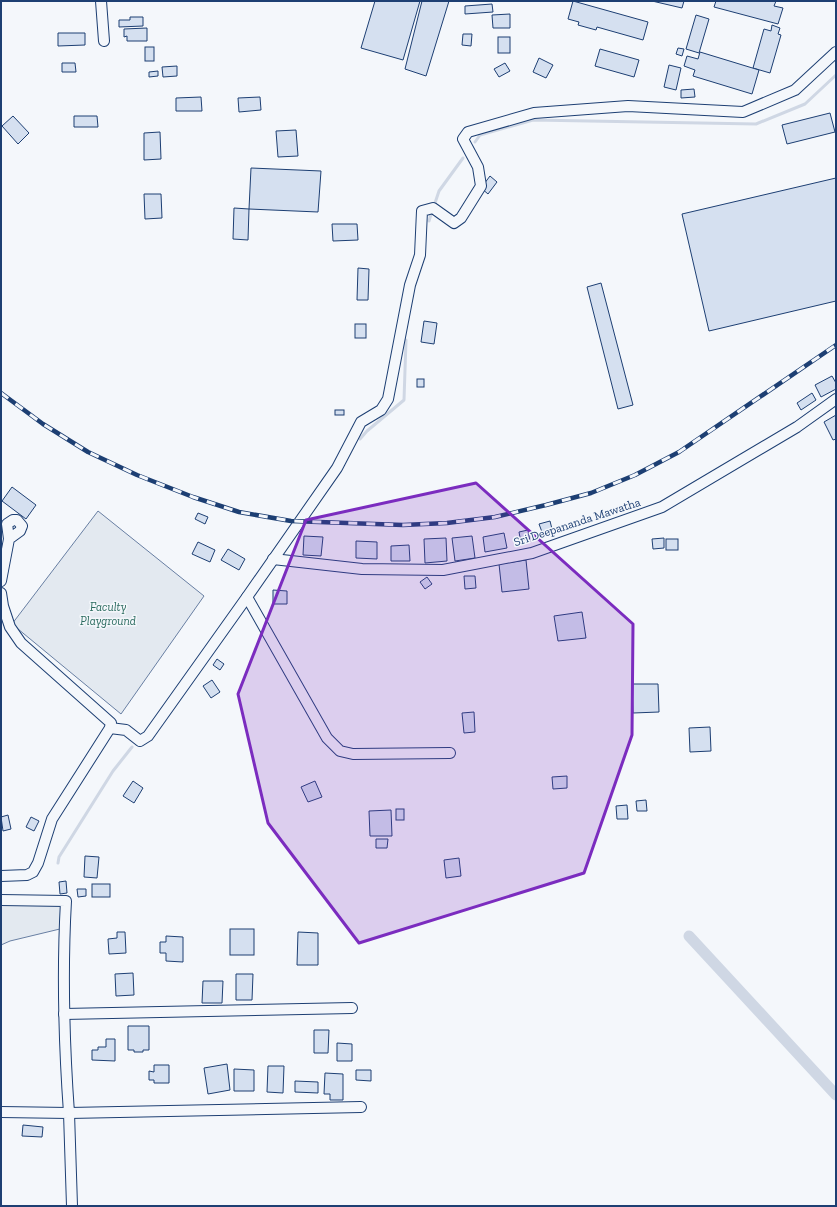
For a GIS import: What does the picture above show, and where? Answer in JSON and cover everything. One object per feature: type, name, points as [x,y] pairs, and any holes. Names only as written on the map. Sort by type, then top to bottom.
[{"type":"street","points":[[101,1],[104,41]]},
{"type":"street","points":[[110,728],[126,730],[140,741],[148,736],[337,468],[361,422],[381,410],[388,399],[410,285],[420,255],[422,211],[436,210],[454,222],[461,218],[481,186],[478,167],[463,139],[468,132],[534,113],[628,106],[743,112],[795,90],[836,52]]},
{"type":"street","name":"Sri Deepananda Mawatha","points":[[273,559],[362,569],[444,570],[532,553],[662,507],[797,427],[836,399]]},
{"type":"street","points":[[1,581],[9,539]]},
{"type":"street","points":[[1,593],[3,606],[10,627],[21,643],[111,723],[110,728],[52,819],[38,863],[33,872],[27,875],[1,876]]},
{"type":"street","points":[[247,597],[327,738],[340,751],[352,754],[450,753]]},
{"type":"street","points":[[1,900],[66,901],[64,928],[64,1014],[72,1206]]},
{"type":"street","points":[[64,1014],[352,1008]]},
{"type":"street","points":[[1,1112],[69,1113],[361,1107]]},
{"type":"highlighted area","points":[[476,483],[633,624],[632,735],[584,873],[359,943],[268,823],[238,694],[306,520]]},
{"type":"green space","name":"Faculty Playground","points":[[98,511],[204,596],[121,714],[12,624]]},
{"type":"green space","points":[[1,900],[66,901],[64,928],[10,941],[1,945]]},
{"type":"building","points":[[375,1],[420,1],[403,60],[361,48]]},
{"type":"building","points":[[422,1],[449,1],[426,76],[405,69]]},
{"type":"building","points":[[573,1],[648,22],[643,40],[597,27],[596,30],[578,25],[579,22],[568,19]]},
{"type":"building","points":[[652,1],[684,1],[682,8]]},
{"type":"building","points":[[716,1],[776,1],[774,6],[783,8],[778,24],[714,7]]},
{"type":"building","points":[[492,4],[493,12],[465,14],[465,6]]},
{"type":"building","points":[[510,14],[510,28],[493,28],[492,15]]},
{"type":"building","points":[[696,15],[709,19],[699,53],[686,49]]},
{"type":"building","points":[[130,17],[143,17],[143,26],[119,27],[119,20],[130,20]]},
{"type":"building","points":[[772,25],[780,28],[778,34],[781,35],[770,73],[753,68],[764,29],[771,31]]},
{"type":"building","points":[[147,28],[147,41],[127,41],[127,36],[124,37],[124,29]]},
{"type":"building","points":[[58,33],[85,33],[85,45],[58,46]]},
{"type":"building","points":[[463,34],[472,34],[471,46],[462,45]]},
{"type":"building","points":[[498,37],[510,37],[510,53],[498,53]]},
{"type":"building","points":[[145,47],[154,47],[154,61],[145,61]]},
{"type":"building","points":[[678,48],[684,49],[682,56],[676,54]]},
{"type":"building","points":[[600,49],[639,60],[634,77],[595,66]]},
{"type":"building","points":[[700,52],[759,70],[752,94],[693,76],[695,70],[684,66],[687,56],[698,59]]},
{"type":"building","points":[[539,58],[553,65],[546,78],[533,72]]},
{"type":"building","points":[[62,63],[75,63],[76,72],[62,72]]},
{"type":"building","points":[[505,63],[510,71],[499,77],[494,69]]},
{"type":"building","points":[[669,65],[681,68],[676,90],[664,87]]},
{"type":"building","points":[[177,66],[177,76],[163,77],[162,67]]},
{"type":"building","points":[[158,71],[158,76],[149,77],[149,72]]},
{"type":"building","points":[[694,89],[695,97],[681,98],[681,90]]},
{"type":"building","points":[[201,97],[202,111],[176,111],[176,98]]},
{"type":"building","points":[[260,97],[261,110],[239,112],[238,98]]},
{"type":"building","points":[[830,113],[835,132],[787,144],[782,125]]},
{"type":"building","points":[[13,116],[29,133],[18,144],[2,126]]},
{"type":"building","points":[[74,116],[97,116],[98,127],[74,127]]},
{"type":"building","points":[[296,130],[298,156],[278,157],[276,131]]},
{"type":"building","points":[[160,132],[161,159],[144,160],[144,133]]},
{"type":"building","points":[[251,168],[321,171],[318,212],[249,209]]},
{"type":"building","points":[[490,176],[497,182],[488,194],[481,188]]},
{"type":"building","points":[[836,178],[836,301],[709,331],[682,214]]},
{"type":"building","points":[[144,194],[161,194],[162,218],[145,219]]},
{"type":"building","points":[[234,208],[249,209],[248,240],[233,239]]},
{"type":"building","points":[[332,224],[357,224],[358,240],[333,241]]},
{"type":"building","points":[[358,268],[369,269],[368,300],[357,300]]},
{"type":"building","points":[[601,283],[633,405],[618,409],[587,287]]},
{"type":"building","points":[[424,321],[437,323],[434,344],[421,342]]},
{"type":"building","points":[[355,324],[366,324],[366,338],[355,338]]},
{"type":"building","points":[[832,376],[836,383],[836,389],[821,397],[815,385]]},
{"type":"building","points":[[417,379],[424,379],[424,387],[417,387]]},
{"type":"building","points":[[812,393],[816,400],[801,410],[797,403]]},
{"type":"building","points":[[335,410],[344,410],[344,415],[335,415]]},
{"type":"building","points":[[836,415],[836,439],[833,440],[824,422]]},
{"type":"building","points":[[12,487],[36,505],[26,519],[2,501]]},
{"type":"building","points":[[198,513],[208,517],[205,524],[195,519]]},
{"type":"building","points":[[550,521],[552,529],[542,532],[539,524]]},
{"type":"building","points":[[528,530],[530,542],[521,543],[519,532]]},
{"type":"building","points":[[504,533],[507,548],[485,552],[483,537]]},
{"type":"building","points":[[304,536],[323,537],[321,556],[303,555]]},
{"type":"building","points":[[472,536],[475,558],[455,561],[452,538]]},
{"type":"building","points":[[446,538],[447,561],[425,563],[424,539]]},
{"type":"building","points":[[664,538],[664,548],[653,549],[652,539]]},
{"type":"building","points":[[666,539],[678,539],[678,550],[666,550]]},
{"type":"building","points":[[356,541],[377,542],[377,559],[356,558]]},
{"type":"building","points":[[198,542],[215,550],[210,562],[192,554]]},
{"type":"building","points":[[409,545],[410,561],[391,561],[391,546]]},
{"type":"building","points":[[228,549],[245,559],[239,570],[221,560]]},
{"type":"building","points":[[526,560],[529,589],[502,592],[499,564]]},
{"type":"building","points":[[464,576],[475,576],[476,588],[465,589]]},
{"type":"building","points":[[427,577],[432,584],[425,589],[420,582]]},
{"type":"building","points":[[273,590],[287,591],[287,604],[273,604]]},
{"type":"building","points":[[582,612],[586,638],[558,641],[554,616]]},
{"type":"building","points":[[217,659],[224,664],[220,670],[213,665]]},
{"type":"building","points":[[212,680],[220,692],[211,698],[203,686]]},
{"type":"building","points":[[632,684],[658,684],[659,712],[633,713]]},
{"type":"building","points":[[474,712],[475,732],[464,733],[462,713]]},
{"type":"building","points":[[710,727],[711,751],[690,752],[689,728]]},
{"type":"building","points":[[567,776],[567,788],[553,789],[552,777]]},
{"type":"building","points":[[133,781],[143,788],[134,803],[123,796]]},
{"type":"building","points":[[315,781],[322,797],[308,802],[301,787]]},
{"type":"building","points":[[646,800],[647,811],[637,811],[636,801]]},
{"type":"building","points":[[627,805],[628,819],[617,819],[616,806]]},
{"type":"building","points":[[396,809],[404,809],[404,820],[396,820]]},
{"type":"building","points":[[391,810],[392,836],[370,836],[369,811]]},
{"type":"building","points":[[8,815],[11,829],[3,831],[1,817]]},
{"type":"building","points":[[31,817],[39,821],[34,831],[26,827]]},
{"type":"building","points":[[376,839],[388,839],[387,848],[376,848]]},
{"type":"building","points":[[85,856],[99,857],[97,878],[84,877]]},
{"type":"building","points":[[459,858],[461,876],[446,878],[444,860]]},
{"type":"building","points":[[66,881],[67,893],[60,894],[59,882]]},
{"type":"building","points":[[92,884],[110,884],[110,897],[92,897]]},
{"type":"building","points":[[77,889],[86,889],[86,896],[78,897]]},
{"type":"building","points":[[230,929],[254,929],[254,955],[230,955]]},
{"type":"building","points":[[117,932],[125,932],[126,953],[109,954],[108,939],[117,938]]},
{"type":"building","points":[[298,932],[318,933],[318,965],[297,965]]},
{"type":"building","points":[[166,936],[183,937],[183,962],[166,961],[166,953],[160,953],[160,942],[166,942]]},
{"type":"building","points":[[133,973],[134,995],[116,996],[115,974]]},
{"type":"building","points":[[236,974],[253,974],[252,1000],[236,1000]]},
{"type":"building","points":[[203,981],[223,981],[222,1003],[202,1003]]},
{"type":"building","points":[[128,1026],[149,1026],[149,1050],[134,1052],[134,1050],[128,1050]]},
{"type":"building","points":[[314,1030],[329,1030],[328,1053],[314,1053]]},
{"type":"building","points":[[106,1039],[115,1039],[115,1061],[92,1060],[92,1050],[98,1050],[98,1047],[106,1047]]},
{"type":"building","points":[[337,1043],[352,1044],[352,1061],[337,1061]]},
{"type":"building","points":[[227,1064],[230,1090],[208,1094],[204,1068]]},
{"type":"building","points":[[154,1065],[169,1065],[169,1083],[154,1083],[154,1080],[149,1080],[149,1071],[154,1072]]},
{"type":"building","points":[[268,1066],[284,1066],[283,1093],[267,1092]]},
{"type":"building","points":[[234,1069],[254,1070],[254,1091],[234,1091]]},
{"type":"building","points":[[356,1070],[371,1070],[371,1081],[356,1080]]},
{"type":"building","points":[[325,1073],[343,1074],[343,1100],[330,1100],[330,1094],[324,1094]]},
{"type":"building","points":[[295,1081],[318,1082],[318,1093],[295,1092]]},
{"type":"building","points":[[23,1125],[43,1127],[42,1137],[22,1136]]},
{"type":"waterway","points":[[475,142],[480,135],[533,120],[756,124],[805,104],[836,75]]},
{"type":"waterway","points":[[434,206],[439,191],[463,158]]},
{"type":"waterway","points":[[429,221],[432,211]]},
{"type":"waterway","points":[[360,439],[367,431],[404,400],[406,340]]},
{"type":"waterway","points":[[58,863],[59,857],[113,771],[132,747]]},
{"type":"waterway","points":[[689,936],[836,1095]]},
{"type":"railway","points":[[1,393],[43,424],[88,452],[137,475],[193,497],[239,512],[291,521],[403,525],[447,523],[495,517],[546,505],[591,493],[635,475],[679,452],[836,345]]}]
